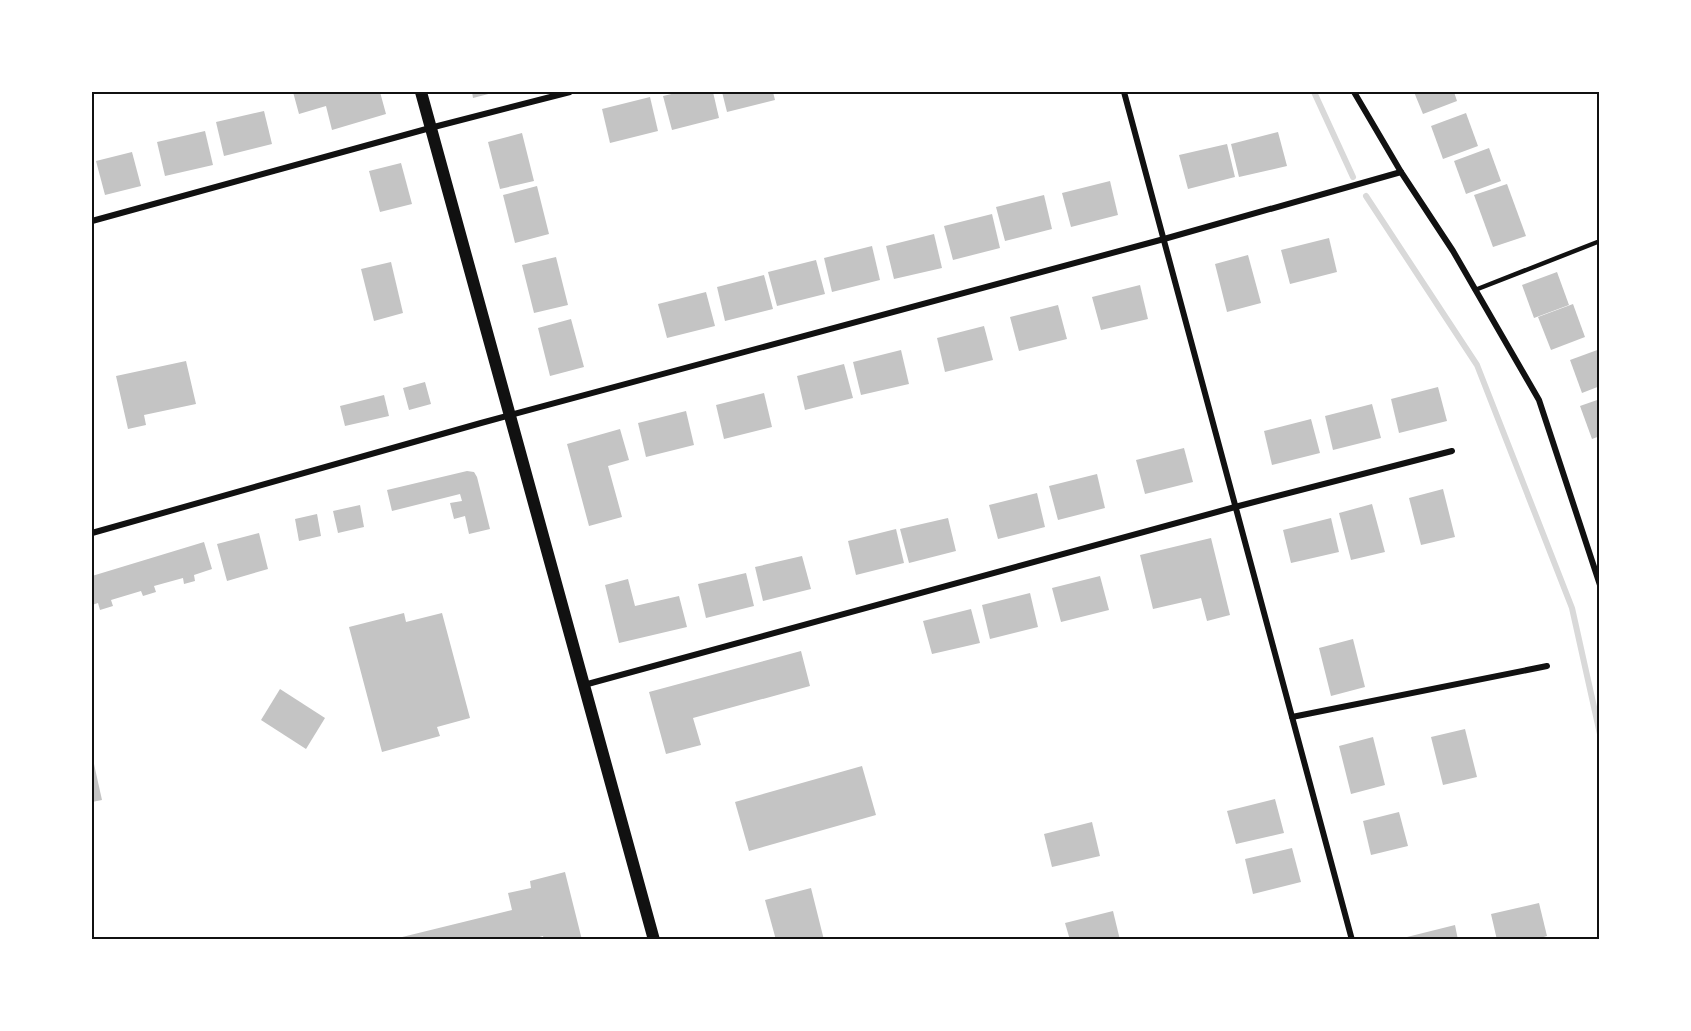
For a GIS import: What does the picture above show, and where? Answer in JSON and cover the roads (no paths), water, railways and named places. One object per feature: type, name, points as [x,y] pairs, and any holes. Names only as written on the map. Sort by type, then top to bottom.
[{"type":"main road","points":[[421,92],[654,939]]},
{"type":"street","points":[[92,221],[570,92]]},
{"type":"street","points":[[1124,92],[1352,939]]},
{"type":"street","points":[[1354,92],[1401,172],[1453,251],[1539,400],[1599,585]]},
{"type":"street","points":[[92,533],[1401,172]]},
{"type":"street","points":[[584,685],[1235,507],[1452,451]]},
{"type":"street","points":[[1292,717],[1547,666]]},
{"type":"lane","points":[[1475,290],[1599,241]]},
{"type":"waterway","points":[[1314,92],[1353,177]]},
{"type":"waterway","points":[[1366,196],[1477,365],[1572,608],[1600,734]]}]
